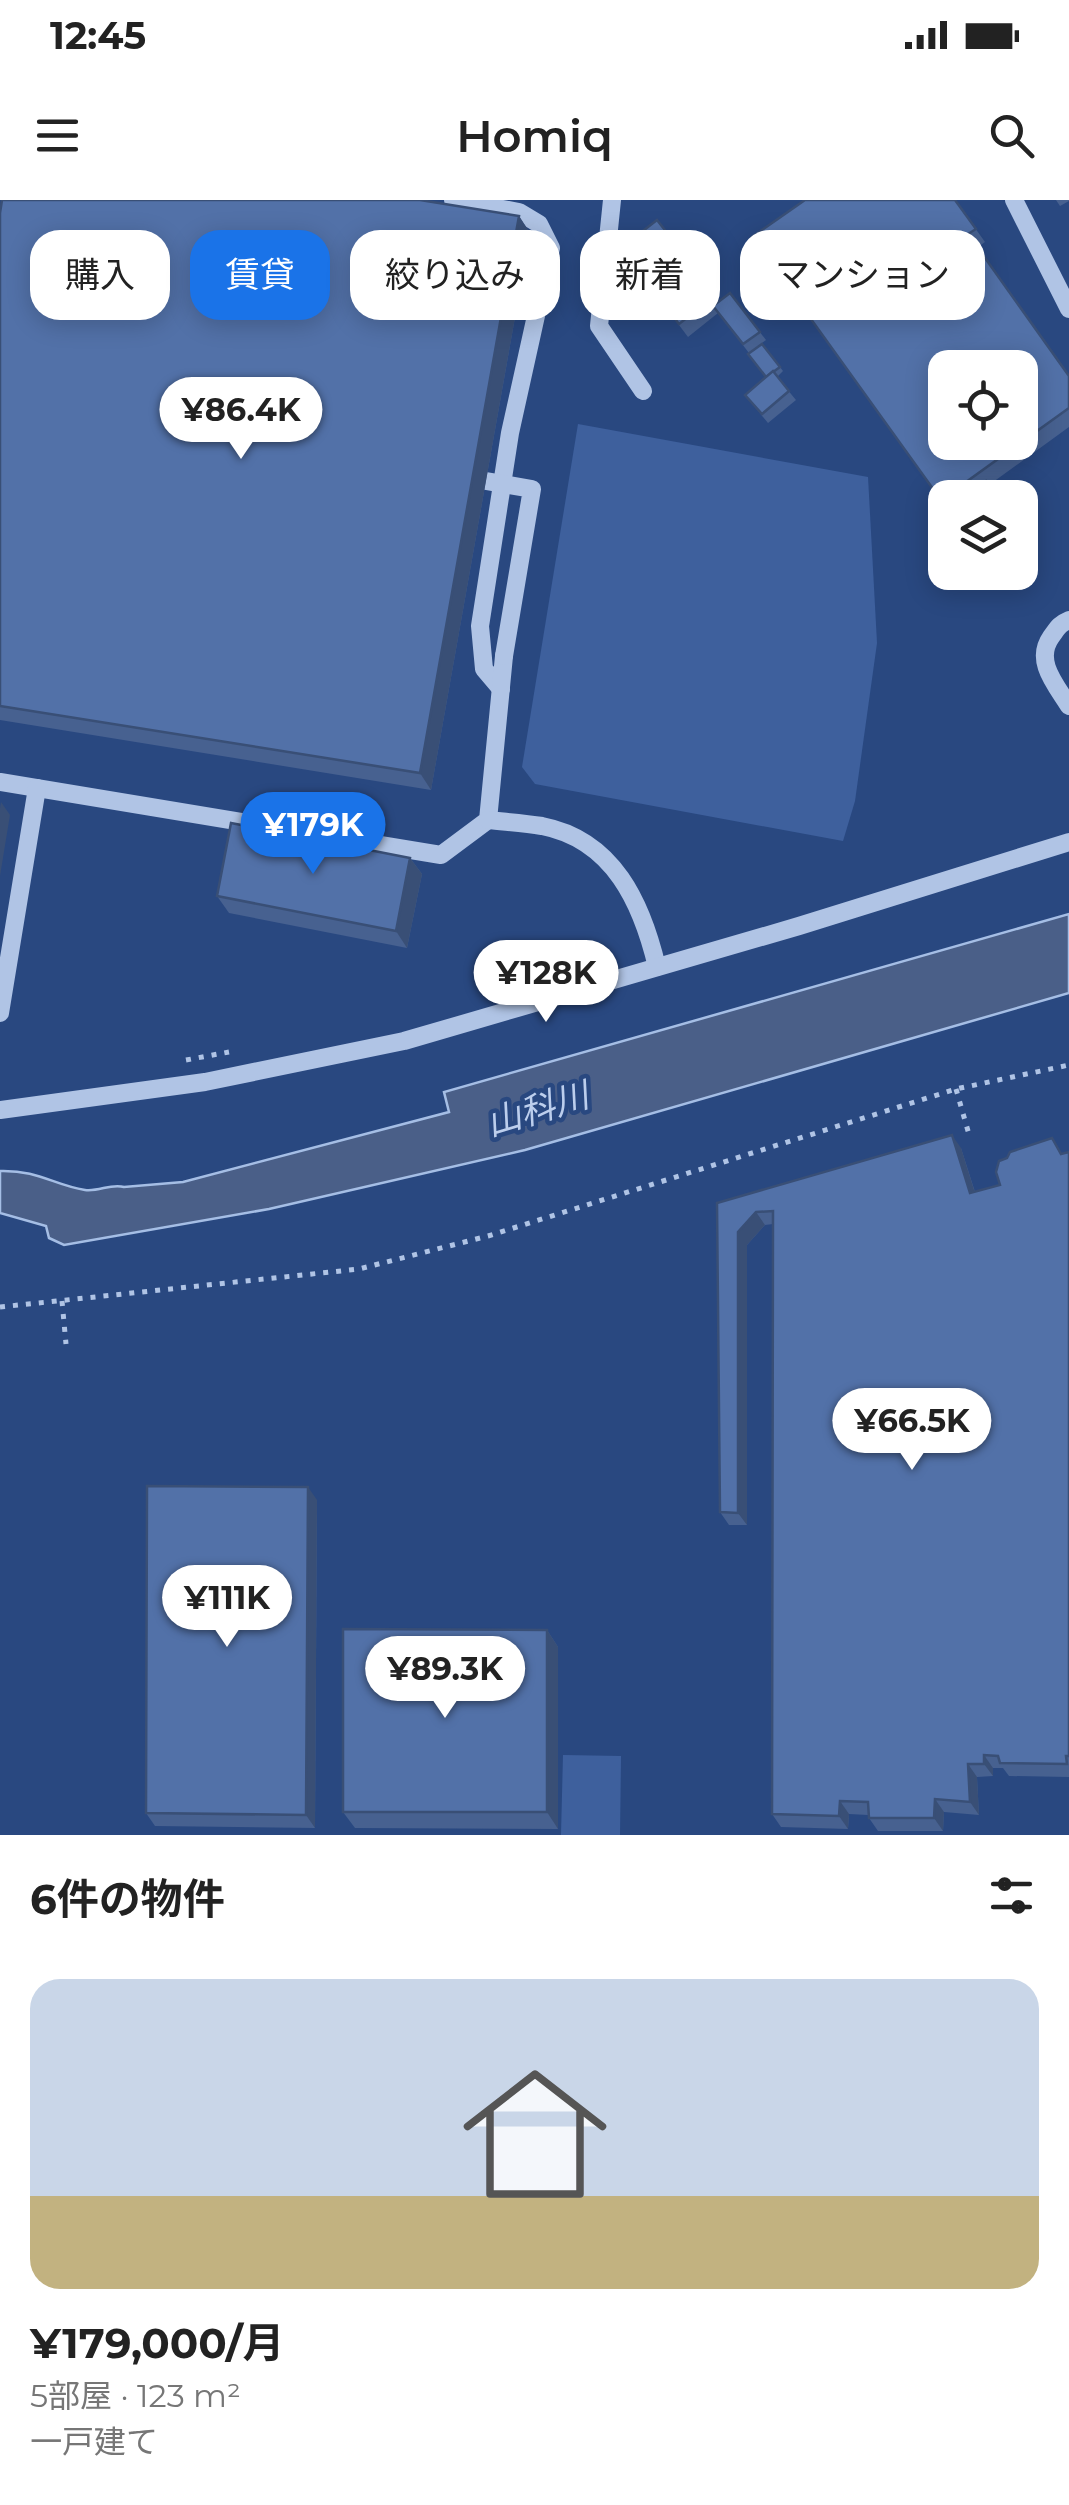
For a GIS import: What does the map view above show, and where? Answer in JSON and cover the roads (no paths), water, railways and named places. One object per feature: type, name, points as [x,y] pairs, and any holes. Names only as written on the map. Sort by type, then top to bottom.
[{"type":"street","points":[[453,200],[518,212],[539,224],[551,248],[510,432],[480,626],[484,669],[500,689]]},
{"type":"street","points":[[612,200],[599,326],[643,391]]},
{"type":"street","points":[[1014,200],[1069,309]]},
{"type":"street","points":[[486,480],[532,488],[504,656],[488,820]]},
{"type":"street","points":[[1069,620],[1061,623],[1046,645],[1045,667],[1069,706]]},
{"type":"street","points":[[0,782],[440,855],[488,820],[545,827],[587,844],[620,876],[647,924],[657,968]]},
{"type":"street","points":[[0,1013],[38,788]]},
{"type":"street","points":[[0,1110],[205,1082],[404,1041],[1069,842]]},
{"type":"water","name":"山科川","points":[[1069,914],[1069,993],[525,1150],[269,1209],[64,1245],[49,1238],[46,1226],[0,1213],[0,1171],[25,1173],[85,1190],[183,1182],[449,1112],[444,1092]]}]
